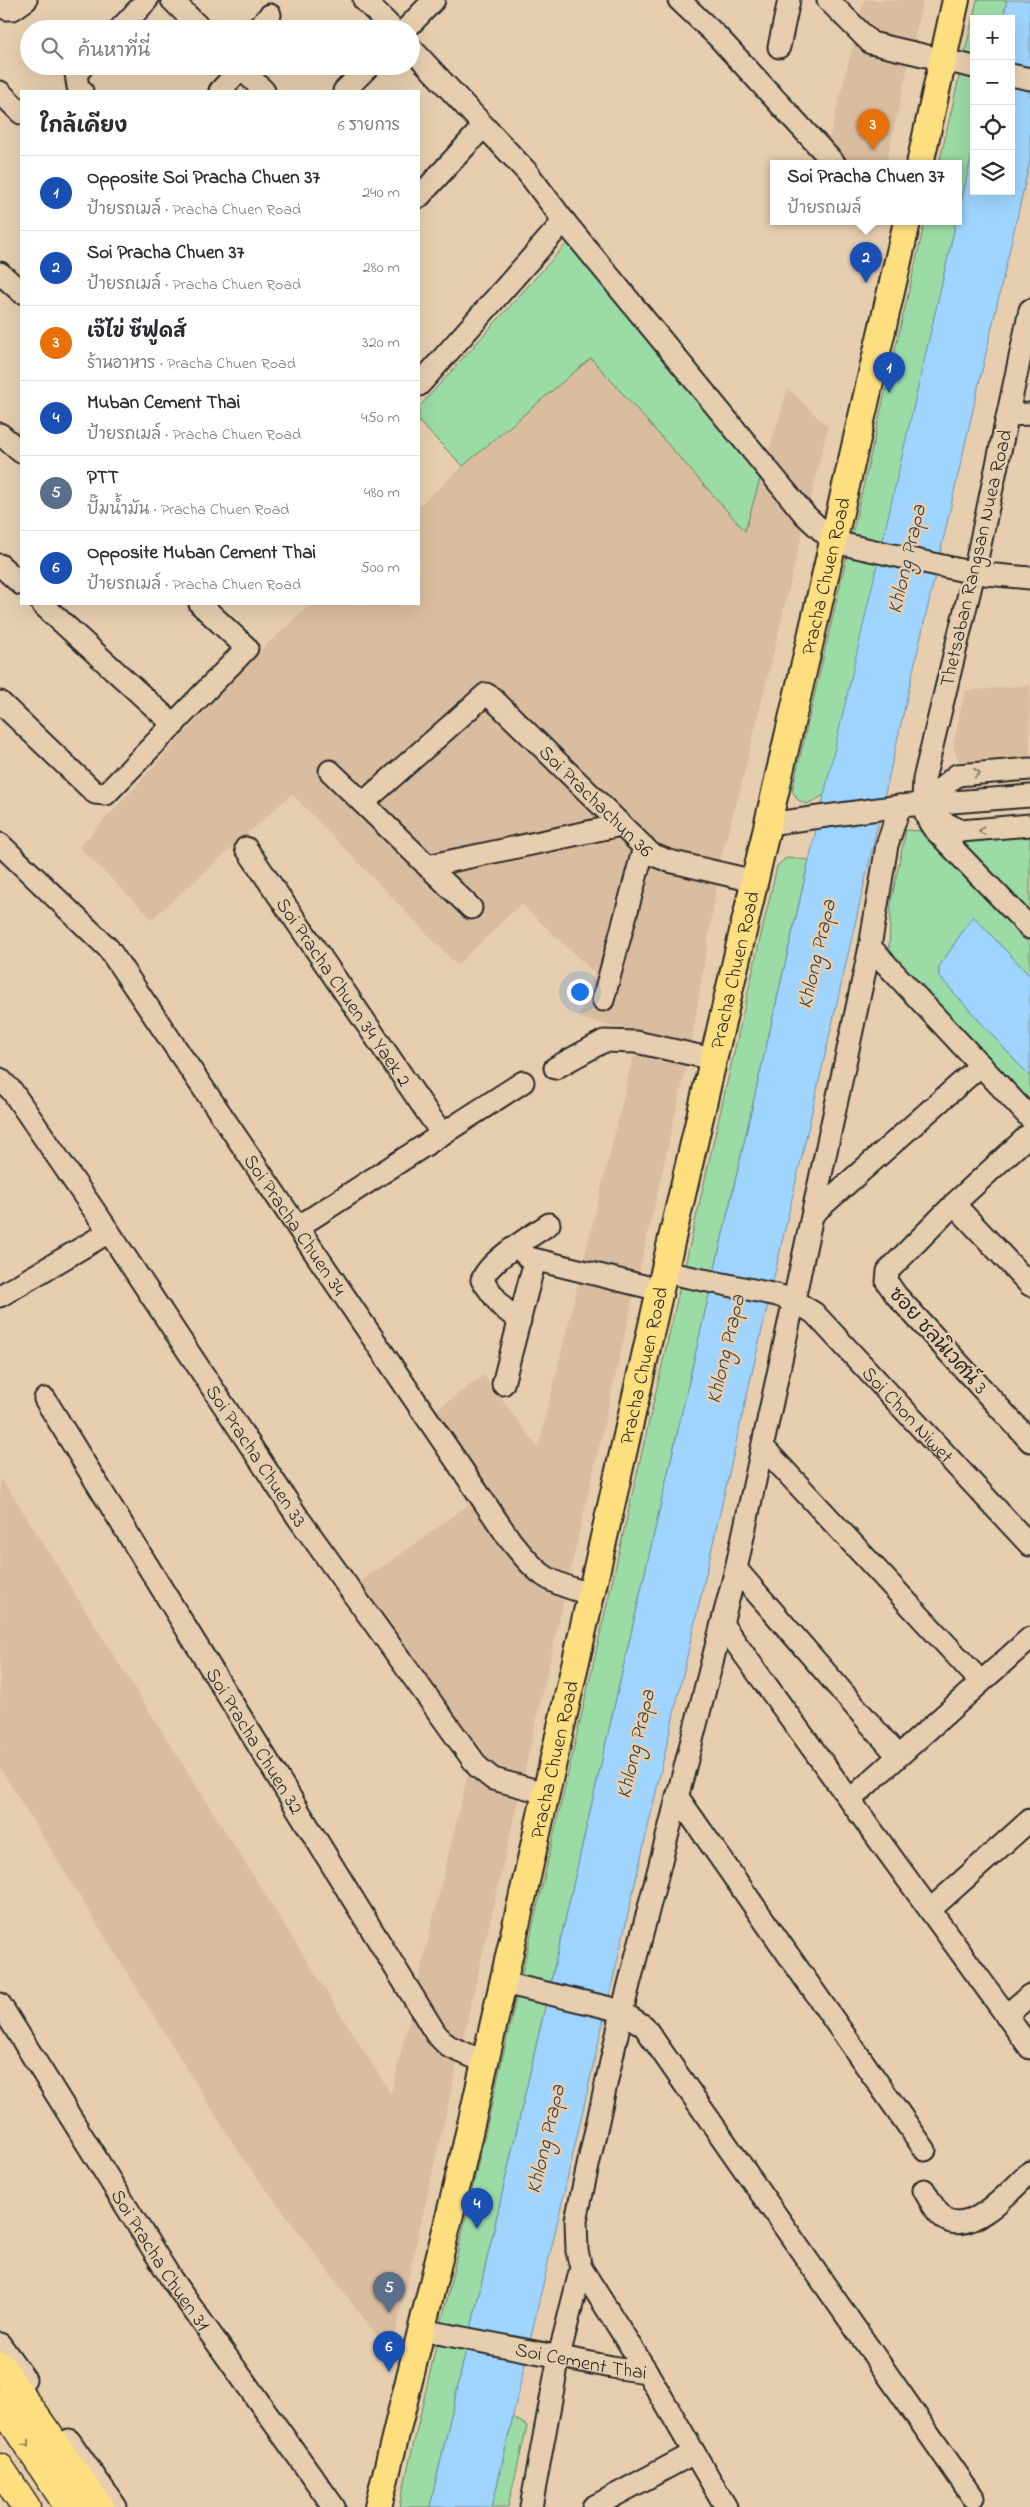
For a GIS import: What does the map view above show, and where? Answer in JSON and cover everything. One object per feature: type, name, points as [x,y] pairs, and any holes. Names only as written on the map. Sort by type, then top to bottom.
[{"type":"highway","points":[[0,2366],[99,2507]]},
{"type":"highway","points":[[0,2403],[69,2507]]},
{"type":"highway","points":[[0,2468],[26,2507]]},
{"type":"main road","points":[[921,160],[956,0]]},
{"type":"main road","name":"Pracha Chuen Road","points":[[378,2507],[485,2062],[662,1281],[906,225]]},
{"type":"street","points":[[0,0],[7,9],[13,9],[26,0]]},
{"type":"street","points":[[129,20],[148,0]]},
{"type":"street","points":[[172,0],[192,20]]},
{"type":"street","points":[[364,0],[384,20]]},
{"type":"street","points":[[415,20],[434,0]]},
{"type":"street","points":[[679,0],[718,37],[831,160]]},
{"type":"street","points":[[779,47],[789,0]]},
{"type":"street","points":[[828,0],[871,43],[970,67]]},
{"type":"street","points":[[420,58],[527,172],[564,221],[805,515],[834,542],[974,573],[1030,578]]},
{"type":"street","points":[[76,75],[78,87],[81,90]]},
{"type":"street","points":[[221,90],[233,75]]},
{"type":"street","points":[[248,75],[263,90]]},
{"type":"street","points":[[345,90],[360,75]]},
{"type":"street","points":[[1015,76],[1030,79]]},
{"type":"street","points":[[0,92],[20,112]]},
{"type":"street","points":[[420,196],[483,127]]},
{"type":"street","points":[[420,384],[564,221]]},
{"type":"street","points":[[0,273],[20,291]]},
{"type":"street","name":"Thetsaban Rangsan Nuea Road","points":[[922,804],[924,779],[974,573],[1030,310]]},
{"type":"street","points":[[1008,415],[1030,414]]},
{"type":"street","points":[[0,434],[20,451]]},
{"type":"street","points":[[0,565],[20,583]]},
{"type":"street","points":[[43,605],[174,725]]},
{"type":"street","points":[[0,702],[95,793],[106,794],[248,648],[209,606]]},
{"type":"street","name":"Soi Prachachun 36","points":[[363,803],[486,694],[651,854],[669,861],[754,881]]},
{"type":"street","points":[[922,804],[957,774],[1030,769]]},
{"type":"street","points":[[330,772],[470,908]]},
{"type":"street","points":[[768,824],[922,804],[1030,796]]},
{"type":"street","points":[[922,804],[936,818],[961,831],[1030,826]]},
{"type":"street","points":[[922,804],[926,820],[1030,928]]},
{"type":"street","points":[[647,2372],[581,2268],[577,2251],[576,2220],[616,2010],[678,1796],[736,1570],[763,1447],[786,1298],[813,1214],[870,947],[893,808]]},
{"type":"street","points":[[427,866],[621,825]]},
{"type":"street","name":"Soi Pracha Chuen 34","points":[[0,844],[108,948],[510,1540],[540,1574],[558,1585],[591,1594]]},
{"type":"street","points":[[603,1000],[644,847]]},
{"type":"street","name":"Soi Pracha Chuen 34 Yaek 2","points":[[246,848],[442,1134]]},
{"type":"street","points":[[870,947],[1030,1118]]},
{"type":"street","points":[[555,1068],[604,1041],[636,1042],[713,1059]]},
{"type":"street","points":[[813,1214],[981,1065]]},
{"type":"street","name":"Soi Pracha Chuen 33","points":[[0,1079],[12,1091],[109,1232],[299,1519],[478,1767],[493,1779],[546,1792]]},
{"type":"street","points":[[298,1227],[523,1082]]},
{"type":"street","name":"ซอย ชลนิเวศน์ 3","points":[[1030,1134],[954,1204],[888,1271],[887,1282],[896,1295],[1030,1441]]},
{"type":"street","points":[[954,1204],[1030,1285]]},
{"type":"street","points":[[520,1321],[502,1307],[482,1280],[484,1273],[549,1224]]},
{"type":"street","points":[[0,1296],[109,1232]]},
{"type":"street","points":[[518,1247],[528,1258],[535,1260],[662,1281],[703,1280],[786,1298]]},
{"type":"street","points":[[503,1384],[535,1260]]},
{"type":"street","name":"Soi Chon Niwet","points":[[786,1298],[814,1313],[1030,1545]]},
{"type":"street","name":"Soi Pracha Chuen 32","points":[[45,1399],[436,2034],[448,2046],[485,2062]]},
{"type":"street","points":[[763,1447],[981,1682]]},
{"type":"street","points":[[736,1570],[898,1756]]},
{"type":"street","points":[[722,1624],[1030,2048]]},
{"type":"street","points":[[850,1799],[1030,1638]]},
{"type":"street","points":[[678,1796],[925,2150]]},
{"type":"street","points":[[930,1910],[1030,1820]]},
{"type":"street","points":[[503,1983],[616,2010],[644,2026],[973,2497]]},
{"type":"street","points":[[1006,2016],[1030,1995]]},
{"type":"street","name":"Soi Pracha Chuen 31","points":[[0,2004],[172,2280],[334,2507]]},
{"type":"street","points":[[924,2190],[940,2215],[950,2222],[965,2222],[982,2215],[1030,2172]]},
{"type":"street","points":[[531,2507],[559,2356],[581,2268]]},
{"type":"street","name":"Soi Cement Thai","points":[[422,2330],[612,2368],[647,2372],[726,2507]]},
{"type":"street","points":[[0,2344],[116,2507]]},
{"type":"street","points":[[593,2507],[694,2452]]},
{"type":"shaded area","points":[[864,0],[923,0],[887,160],[834,160],[827,148]]},
{"type":"shaded area","points":[[591,358],[744,530],[788,389],[828,427],[739,795],[722,853],[691,1046],[392,2349],[383,2344],[241,2156],[0,1768],[0,1479],[12,1494],[391,2094],[473,1752],[358,1583],[414,1545],[469,1504],[419,1423],[484,1375],[538,1448],[639,1033],[578,1018],[595,973],[521,904],[457,965],[292,794],[152,919],[79,847],[265,646],[310,605],[420,605],[420,505],[463,466]]},
{"type":"shaded area","points":[[1030,685],[1030,760],[966,765],[957,759],[953,745],[965,691]]},
{"type":"green space","points":[[977,0],[1007,0],[1004,15],[974,15]]},
{"type":"green space","points":[[970,30],[970,164],[962,199],[962,160],[940,160]]},
{"type":"green space","points":[[924,225],[955,225],[825,795],[807,804],[799,801],[792,791]]},
{"type":"green space","points":[[567,243],[574,243],[761,476],[745,531],[591,358],[463,466],[420,423],[420,406]]},
{"type":"green space","points":[[906,830],[924,831],[1030,945],[1030,976],[973,916],[939,967],[939,976],[1030,1077],[1030,1111],[914,986],[889,949],[891,902]]},
{"type":"green space","points":[[1030,834],[1030,920],[955,841]]},
{"type":"green space","points":[[786,858],[809,860],[430,2507],[399,2507],[777,866]]},
{"type":"green space","points":[[513,2417],[527,2426],[508,2507],[492,2507]]},
{"type":"water","name":"Khlong Prapa","points":[[1007,0],[1030,0],[1030,161],[492,2507],[430,2507],[955,225],[962,225],[962,199],[970,164],[970,195],[1015,195],[1015,15],[1004,15]]},
{"type":"water","points":[[973,916],[1030,976],[1030,1077],[939,976],[939,967]]},
{"type":"place","name":"เจ๊ไข่ ซีฟูดส์","points":[[873,150]]},
{"type":"place","name":"Soi Pracha Chuen 37","points":[[866,283]]},
{"type":"place","name":"Opposite Soi Pracha Chuen 37","points":[[889,393]]},
{"type":"place","name":"Muban Cement Thai","points":[[477,2229]]},
{"type":"place","name":"PTT","points":[[389,2313]]},
{"type":"place","name":"Opposite Muban Cement Thai","points":[[389,2372]]}]
